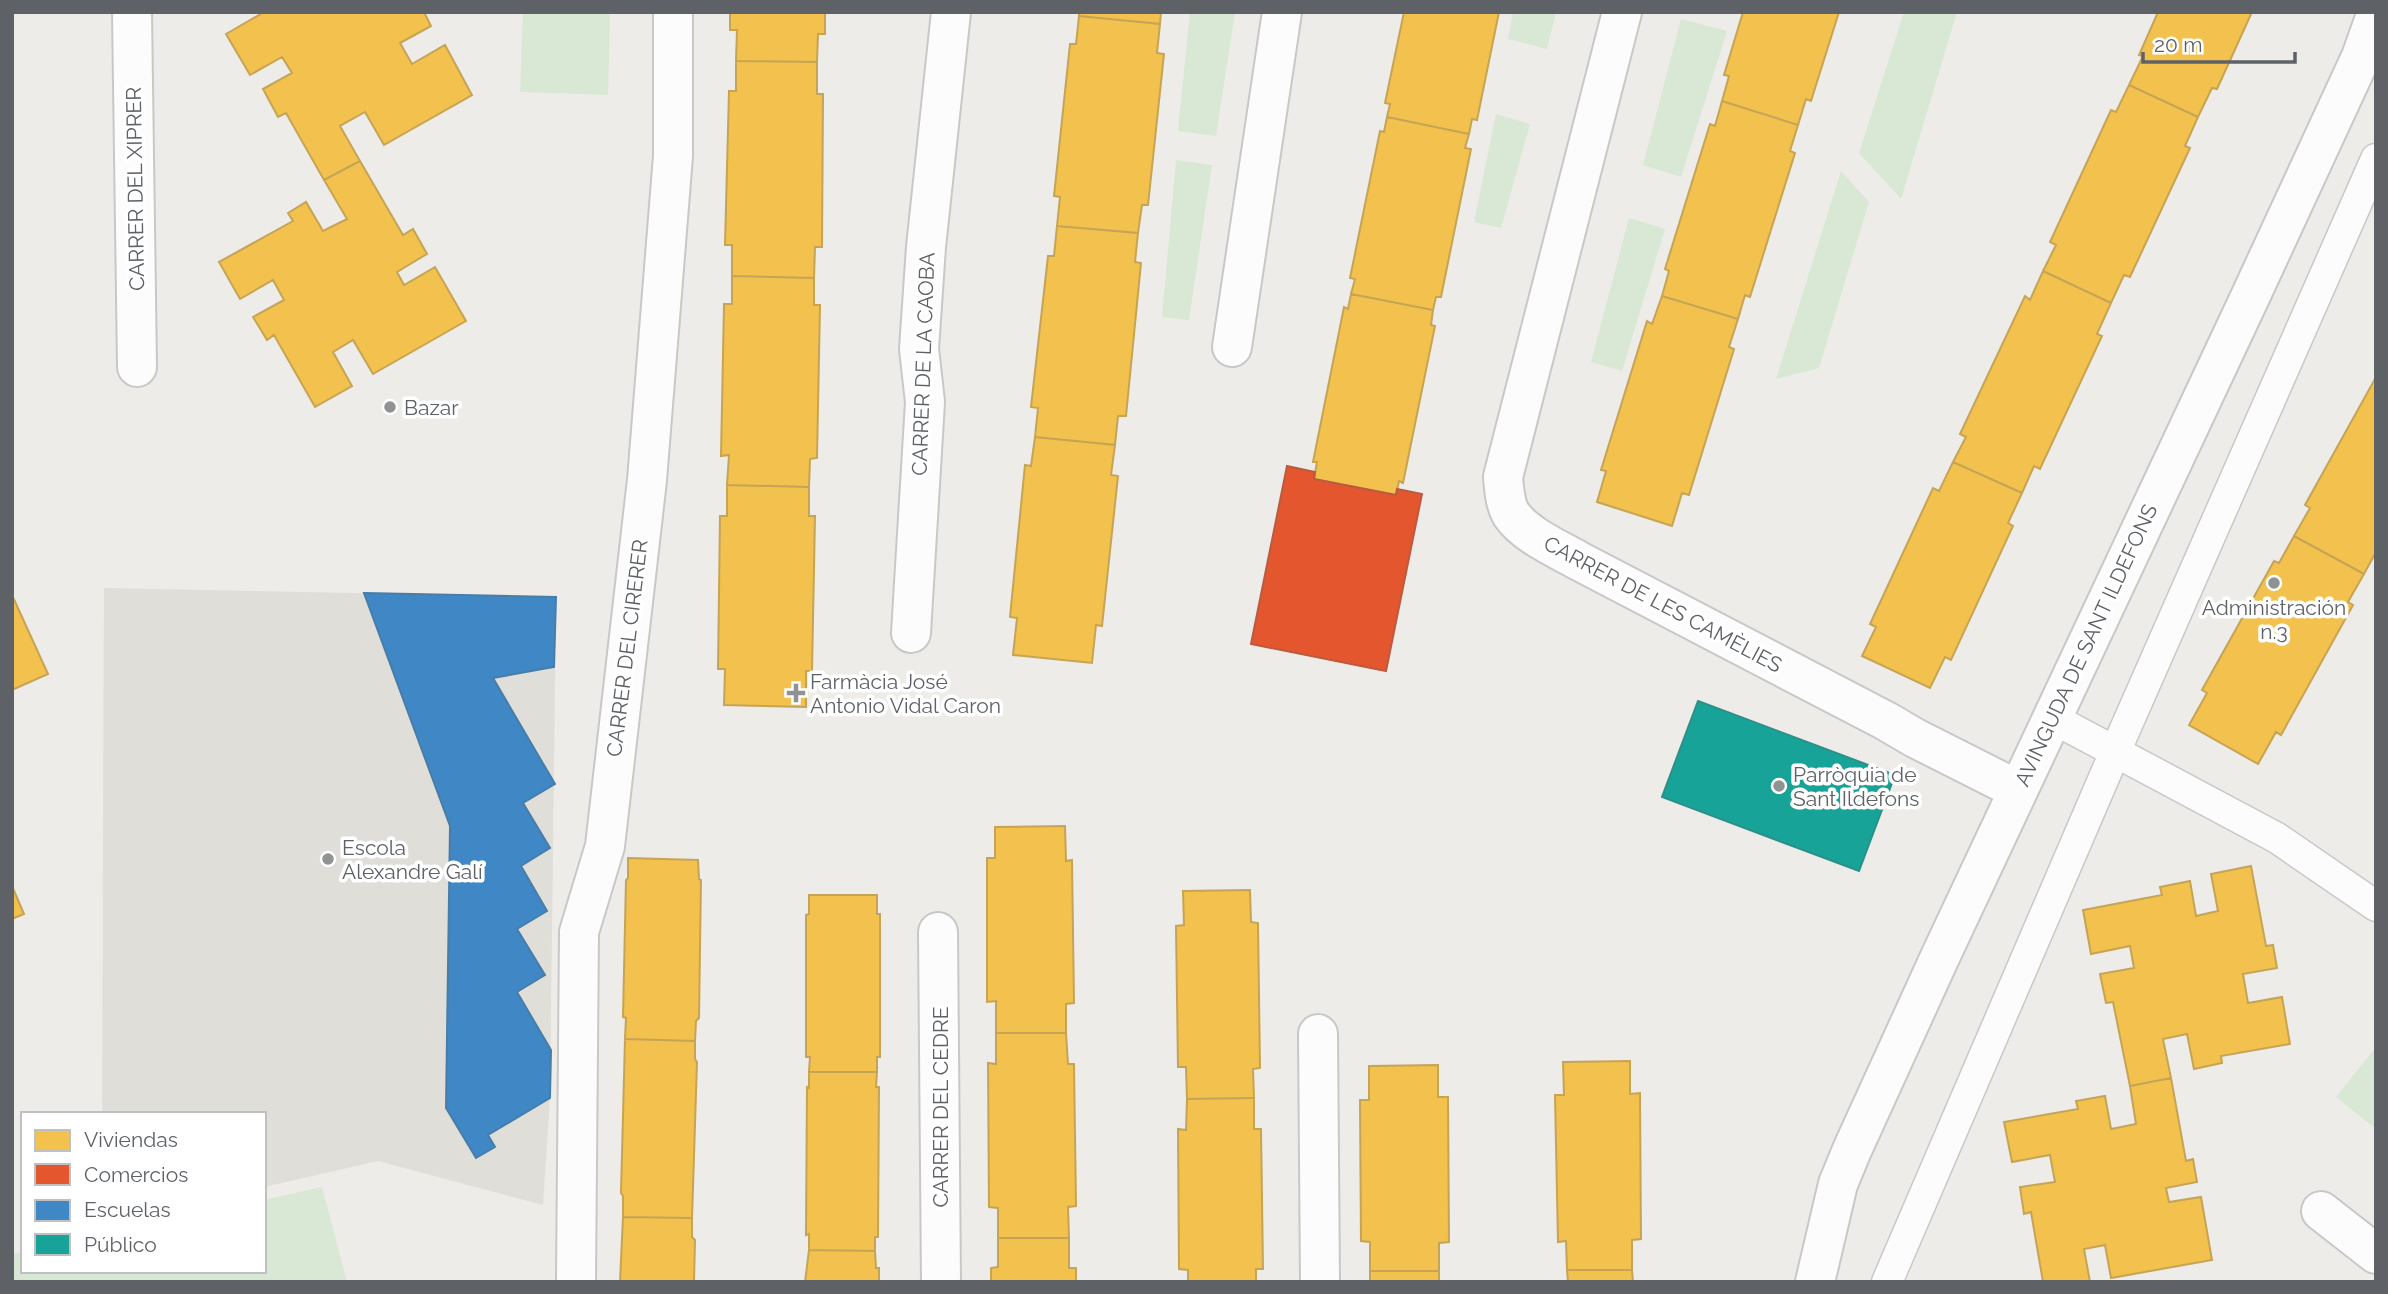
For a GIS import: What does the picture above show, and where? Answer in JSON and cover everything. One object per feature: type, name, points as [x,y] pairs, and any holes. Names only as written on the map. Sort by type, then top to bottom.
[{"type":"street","name":"CARRER DEL XIPRER","points":[[132,12],[137,366]]},
{"type":"street","name":"CARRER DEL CIRERER","points":[[576,1282],[579,932],[605,846],[647,480],[673,156],[673,12]]},
{"type":"street","name":"CARRER DE LA CAOBA","points":[[911,633],[925,402],[919,349],[922,298],[951,12]]},
{"type":"street","points":[[1232,347],[1282,12]]},
{"type":"street","name":"CARRER DE LES CAMÈLIES","points":[[1622,12],[1503,477],[1505,497],[1511,514],[1534,536],[2018,790]]},
{"type":"street","name":"AVINGUDA DE SANT ILDEFONS","points":[[1815,1282],[1838,1184],[1852,1150],[2361,57],[2376,15]]},
{"type":"street","points":[[1887,1282],[2115,752],[2376,159]]},
{"type":"street","points":[[2052,718],[2277,838],[2376,906]]},
{"type":"street","name":"CARRER DEL CEDRE","points":[[939,932],[941,1282]]},
{"type":"street","points":[[1318,1034],[1320,1282]]},
{"type":"street","points":[[2321,1211],[2376,1254]]},
{"type":"shaded area","name":"Escola Alexandre Galí","points":[[104,588],[556,597],[550,1098],[543,1205],[378,1161],[266,1187],[266,1112],[102,1112]]},
{"type":"green space","points":[[523,12],[610,12],[608,95],[520,92]]},
{"type":"green space","points":[[1190,12],[1235,12],[1216,136],[1178,131]]},
{"type":"green space","points":[[1513,12],[1556,12],[1547,49],[1508,39]]},
{"type":"green space","points":[[1904,12],[1957,12],[1901,199],[1859,153]]},
{"type":"green space","points":[[1681,19],[1727,31],[1681,177],[1643,165]]},
{"type":"green space","points":[[1496,114],[1530,124],[1501,228],[1474,222]]},
{"type":"green space","points":[[1176,160],[1212,165],[1189,320],[1162,317]]},
{"type":"green space","points":[[1841,171],[1869,202],[1819,368],[1776,379]]},
{"type":"green space","points":[[1629,218],[1665,229],[1622,371],[1591,362]]},
{"type":"green space","points":[[2376,1047],[2376,1129],[2336,1097]]},
{"type":"green space","points":[[322,1187],[347,1282],[12,1282],[12,1254],[21,1252],[21,1273],[266,1273],[266,1200]]},
{"type":"building: Viviendas","points":[[264,12],[424,12],[431,26],[400,43],[412,64],[445,45],[472,95],[384,145],[365,112],[340,126],[360,161],[324,180],[286,113],[278,117],[263,89],[292,73],[282,57],[250,75],[226,34]]},
{"type":"building: Viviendas","points":[[730,12],[825,12],[825,34],[818,34],[817,62],[736,61],[737,30],[730,30]]},
{"type":"building: Viviendas","points":[[1079,12],[1161,12],[1160,24],[1079,16]]},
{"type":"building: Viviendas","points":[[1404,12],[1499,12],[1477,120],[1472,119],[1469,134],[1387,117],[1390,104],[1385,103]]},
{"type":"building: Viviendas","points":[[1743,12],[1839,12],[1811,101],[1806,99],[1798,125],[1722,101],[1729,76],[1724,75]]},
{"type":"building: Viviendas","points":[[2158,12],[2252,12],[2217,89],[2212,88],[2198,117],[2129,85],[2143,56],[2139,55]]},
{"type":"building: Viviendas","points":[[1079,16],[1160,24],[1157,53],[1164,54],[1148,205],[1142,205],[1138,233],[1057,226],[1060,197],[1054,196],[1070,44],[1076,44]]},
{"type":"building: Viviendas","points":[[736,61],[817,62],[817,94],[823,94],[822,247],[815,247],[814,278],[732,276],[732,245],[725,245],[729,91],[736,91]]},
{"type":"building: Viviendas","points":[[2129,85],[2198,117],[2185,146],[2190,148],[2130,277],[2124,275],[2111,303],[2043,271],[2056,245],[2050,242],[2111,110],[2116,112]]},
{"type":"building: Viviendas","points":[[1722,101],[1798,125],[1790,151],[1795,153],[1750,297],[1745,295],[1738,319],[1662,296],[1669,271],[1665,269],[1710,124],[1715,126]]},
{"type":"building: Viviendas","points":[[1387,117],[1469,134],[1465,148],[1471,149],[1441,297],[1436,297],[1433,310],[1351,294],[1355,279],[1350,278],[1380,131],[1384,132]]},
{"type":"building: Viviendas","points":[[360,161],[403,235],[413,229],[427,254],[397,272],[404,285],[435,267],[466,321],[373,374],[353,340],[333,352],[352,386],[315,407],[274,335],[267,340],[253,317],[284,300],[273,280],[240,299],[219,262],[293,221],[288,213],[306,202],[323,231],[347,219],[324,180]]},
{"type":"building: Viviendas","points":[[1057,226],[1138,233],[1135,262],[1141,263],[1126,416],[1118,416],[1115,445],[1035,437],[1038,408],[1031,407],[1048,256],[1054,256]]},
{"type":"building: Viviendas","points":[[2043,271],[2111,303],[2097,334],[2102,336],[2040,469],[2034,466],[2022,493],[1953,462],[1966,437],[1960,434],[2025,296],[2030,300]]},
{"type":"building: Viviendas","points":[[732,276],[814,278],[814,305],[820,305],[817,458],[810,459],[809,487],[727,485],[729,455],[721,456],[724,304],[732,304]]},
{"type":"building: Viviendas","points":[[1351,294],[1433,310],[1431,325],[1435,326],[1403,483],[1399,481],[1396,495],[1314,479],[1317,462],[1313,462],[1344,307],[1348,309]]},
{"type":"building: Viviendas","points":[[1662,296],[1738,319],[1729,347],[1734,349],[1689,495],[1682,493],[1672,526],[1597,502],[1606,471],[1601,470],[1647,321],[1652,324]]},
{"type":"building: Viviendas","points":[[2376,377],[2376,552],[2364,574],[2294,536],[2310,508],[2305,505]]},
{"type":"building: Viviendas","points":[[1035,437],[1115,445],[1111,475],[1118,476],[1102,626],[1096,625],[1092,663],[1013,655],[1017,618],[1010,617],[1025,465],[1031,466]]},
{"type":"building: Viviendas","points":[[1953,462],[2022,493],[2008,523],[2013,526],[1951,660],[1945,657],[1930,688],[1862,656],[1876,627],[1870,624],[1933,488],[1939,491]]},
{"type":"building: Viviendas","points":[[727,485],[809,487],[809,516],[815,516],[812,671],[806,671],[806,707],[724,705],[725,669],[718,669],[720,516],[727,516]]},
{"type":"building: Viviendas","points":[[2294,536],[2364,574],[2348,602],[2353,605],[2281,735],[2276,732],[2258,764],[2189,725],[2207,693],[2202,690],[2274,561],[2279,563]]},
{"type":"building: Viviendas","points":[[12,595],[48,674],[12,690]]},
{"type":"building: Viviendas","points":[[1065,826],[1066,861],[1072,860],[1074,1003],[1066,1004],[1066,1033],[996,1033],[996,1001],[987,1002],[987,858],[995,858],[995,827]]},
{"type":"building: Viviendas","points":[[628,858],[698,860],[701,880],[699,1018],[696,1021],[695,1041],[625,1039],[626,1018],[623,1017]]},
{"type":"building: Viviendas","points":[[2251,866],[2266,946],[2273,945],[2277,968],[2243,974],[2248,1003],[2282,997],[2290,1044],[2221,1056],[2222,1063],[2194,1069],[2187,1034],[2163,1039],[2171,1078],[2130,1086],[2113,1002],[2106,1003],[2100,974],[2134,968],[2130,946],[2091,954],[2083,910],[2162,895],[2160,887],[2190,881],[2196,916],[2218,911],[2211,874]]},
{"type":"building: Viviendas","points":[[12,886],[24,914],[12,919]]},
{"type":"building: Viviendas","points":[[1250,890],[1251,922],[1258,923],[1260,1068],[1253,1069],[1254,1098],[1187,1099],[1186,1067],[1178,1067],[1176,926],[1184,925],[1183,891]]},
{"type":"building: Viviendas","points":[[809,895],[877,895],[877,914],[880,914],[880,1057],[877,1057],[877,1072],[809,1072],[810,1057],[806,1057],[806,915],[809,914]]},
{"type":"building: Viviendas","points":[[996,1033],[1066,1033],[1068,1064],[1074,1064],[1076,1206],[1068,1207],[1069,1238],[998,1238],[998,1208],[989,1207],[988,1063],[996,1064]]},
{"type":"building: Viviendas","points":[[625,1039],[695,1041],[697,1062],[692,1218],[623,1217],[621,1193]]},
{"type":"building: Viviendas","points":[[1630,1061],[1630,1094],[1640,1093],[1641,1239],[1632,1240],[1632,1270],[1567,1270],[1566,1241],[1558,1242],[1555,1095],[1564,1095],[1563,1062]]},
{"type":"building: Viviendas","points":[[1438,1065],[1438,1097],[1448,1097],[1449,1242],[1439,1243],[1439,1271],[1370,1271],[1370,1242],[1361,1241],[1360,1100],[1369,1100],[1369,1066]]},
{"type":"building: Viviendas","points":[[809,1072],[877,1072],[878,1237],[875,1237],[875,1251],[809,1250],[809,1234],[806,1235]]},
{"type":"building: Viviendas","points":[[2171,1078],[2186,1161],[2193,1159],[2197,1182],[2166,1188],[2169,1202],[2201,1197],[2212,1260],[2111,1278],[2105,1245],[2084,1249],[2090,1282],[2043,1282],[2031,1212],[2024,1214],[2020,1187],[2055,1182],[2050,1155],[2012,1162],[2004,1122],[2078,1109],[2076,1101],[2105,1096],[2111,1129],[2136,1124],[2130,1086]]},
{"type":"building: Viviendas","points":[[1254,1098],[1254,1129],[1261,1129],[1263,1269],[1256,1269],[1256,1282],[1188,1282],[1188,1270],[1179,1269],[1178,1129],[1186,1130],[1187,1099]]},
{"type":"building: Viviendas","points":[[623,1217],[692,1218],[692,1237],[695,1240],[694,1282],[620,1282]]},
{"type":"building: Viviendas","points":[[998,1238],[1069,1238],[1069,1268],[1076,1268],[1076,1282],[991,1282],[991,1268],[998,1267]]},
{"type":"building: Viviendas","points":[[809,1250],[875,1251],[879,1282],[805,1282]]},
{"type":"building: Viviendas","points":[[1567,1270],[1632,1270],[1633,1282],[1568,1282]]},
{"type":"building: Viviendas","points":[[1370,1271],[1439,1271],[1439,1282],[1370,1282]]},
{"type":"building: Comercios","points":[[1287,466],[1315,472],[1314,479],[1396,495],[1397,489],[1422,494],[1386,671],[1251,644]]},
{"type":"building: Escuelas","points":[[364,593],[556,597],[554,667],[493,678],[555,784],[523,803],[550,848],[521,866],[547,911],[517,929],[545,975],[517,992],[551,1050],[550,1098],[488,1135],[495,1147],[476,1158],[446,1108],[450,826]]},
{"type":"building: Público","name":"Parròquia de Sant Ildefons","points":[[1698,701],[1895,775],[1859,871],[1662,797]]},
{"type":"place","name":"Bazar","points":[[390,407]]},
{"type":"place","name":"Administración n.3","points":[[2274,583]]},
{"type":"place","name":"Farmàcia José Antonio Vidal Caron","points":[[796,693]]},
{"type":"place","name":"Parròquia de Sant Ildefons","points":[[1779,786]]},
{"type":"place","name":"Escola Alexandre Galí","points":[[328,859]]}]
